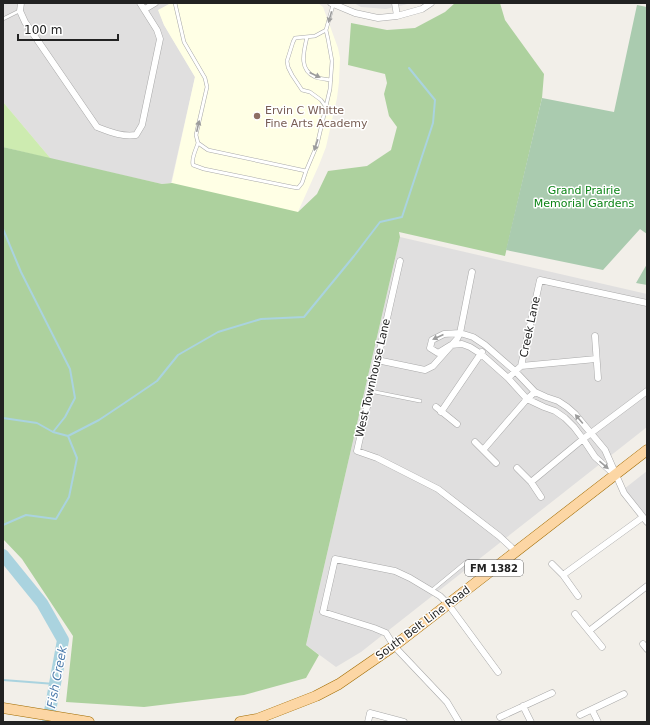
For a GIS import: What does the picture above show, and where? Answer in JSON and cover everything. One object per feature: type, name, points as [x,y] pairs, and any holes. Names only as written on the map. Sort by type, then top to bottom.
[{"type":"main road","name":"South Belt Line Road","points":[[240,722],[257,719],[316,696],[339,684],[394,646],[647,450]]},
{"type":"main road","points":[[3,708],[89,722]]},
{"type":"street","points":[[21,3],[20,11],[25,22],[97,127],[122,136],[136,135],[142,125],[160,39],[157,30],[140,3]]},
{"type":"street","points":[[145,9],[155,3]]},
{"type":"street","points":[[395,3],[397,16]]},
{"type":"street","points":[[335,4],[354,13],[378,18],[397,16],[422,9],[432,3]]},
{"type":"street","name":"West Townhouse Lane","points":[[400,260],[357,451],[377,458],[438,489],[499,536],[515,552]]},
{"type":"street","points":[[472,272],[460,333],[457,340],[438,353],[430,348],[432,340],[444,334],[460,333],[473,336],[515,371],[535,392],[558,401],[567,407],[575,414],[605,450],[624,493],[645,520],[563,575]]},
{"type":"street","name":"Creek Lane","points":[[508,378],[521,366],[540,280],[647,303]]},
{"type":"street","points":[[595,336],[598,378]]},
{"type":"street","points":[[377,360],[425,370],[433,366],[451,345],[462,344],[470,347],[481,354],[508,378],[527,399],[544,408],[555,411],[565,418],[574,427],[595,457],[615,475]]},
{"type":"street","points":[[441,412],[481,354],[485,345]]},
{"type":"street","points":[[521,366],[596,359]]},
{"type":"street","points":[[531,482],[583,439],[647,391]]},
{"type":"street","points":[[484,450],[527,399],[535,392]]},
{"type":"street","points":[[436,407],[457,424]]},
{"type":"street","points":[[475,442],[496,463]]},
{"type":"street","points":[[517,468],[531,482],[541,497]]},
{"type":"street","points":[[459,722],[448,702],[394,646],[386,633],[323,612],[335,559],[395,571],[440,596],[448,604],[498,672]]},
{"type":"street","points":[[552,564],[563,575],[578,596]]},
{"type":"street","points":[[589,631],[647,586]]},
{"type":"street","points":[[575,614],[602,647]]},
{"type":"street","points":[[500,717],[552,693]]},
{"type":"street","points":[[580,715],[624,694]]},
{"type":"street","points":[[523,706],[531,722]]},
{"type":"street","points":[[592,710],[598,722]]},
{"type":"street","points":[[368,722],[370,713],[404,722]]},
{"type":"lane","points":[[175,3],[184,42],[205,78],[207,87],[196,135],[198,143],[192,163],[193,165],[204,170],[298,188],[302,183],[317,145],[326,107],[331,80],[332,61],[326,30],[335,4]]},
{"type":"lane","points":[[3,19],[20,11]]},
{"type":"lane","points":[[326,30],[315,36],[295,38],[287,61],[292,75],[302,90],[310,92],[321,100],[326,107]]},
{"type":"lane","points":[[307,37],[303,52],[304,65],[308,72],[316,77],[331,80]]},
{"type":"lane","points":[[198,143],[208,150],[306,171]]},
{"type":"lane","points":[[370,391],[420,401]]},
{"type":"lane","points":[[431,591],[468,562],[472,563],[486,575]]},
{"type":"shaded area","points":[[3,3],[171,3],[159,11],[164,25],[195,77],[171,183],[162,184],[51,159],[3,102]]},
{"type":"shaded area","name":"Ervin C Whitte Fine Arts Academy","points":[[171,3],[318,3],[323,7],[338,48],[340,58],[337,98],[326,147],[297,214],[171,186],[195,77],[164,25],[158,10]]},
{"type":"shaded area","points":[[354,3],[412,3],[386,9],[361,7]]},
{"type":"shaded area","points":[[400,237],[647,294],[647,427],[361,652],[336,667],[306,645]]},
{"type":"shaded area","points":[[647,471],[647,518],[624,489]]},
{"type":"green space","points":[[455,3],[500,3],[505,20],[544,74],[542,98],[505,256],[399,232],[400,237],[306,645],[319,655],[306,678],[244,695],[144,707],[66,702],[73,636],[22,559],[3,539],[3,147],[162,184],[172,183],[298,212],[317,194],[328,171],[367,166],[391,150],[397,127],[389,116],[384,94],[387,83],[385,74],[348,65],[351,23],[387,30],[415,28],[445,12]]},
{"type":"green space","name":"Grand Prairie Memorial Gardens","points":[[637,5],[647,7],[647,234],[640,229],[603,270],[506,250],[542,98],[614,112]]},
{"type":"green space","points":[[3,102],[51,159],[3,147]]},
{"type":"green space","points":[[647,264],[647,285],[636,283]]},
{"type":"waterway","points":[[68,436],[99,420],[157,381],[178,355],[218,332],[261,319],[304,317],[380,222],[402,217],[433,123],[435,100],[409,68]]},
{"type":"waterway","points":[[3,229],[21,272],[70,369],[75,398],[65,417],[53,432]]},
{"type":"waterway","points":[[3,418],[37,423],[53,432],[68,436],[77,458],[69,497],[56,519],[26,515],[3,525]]},
{"type":"waterway","name":"Fish Creek","points":[[3,555],[42,603],[63,640],[48,722]]},
{"type":"waterway","points":[[3,680],[55,684]]},
{"type":"place","name":"Ervin C Whitte Fine Arts Academy","points":[[257,116]]}]
